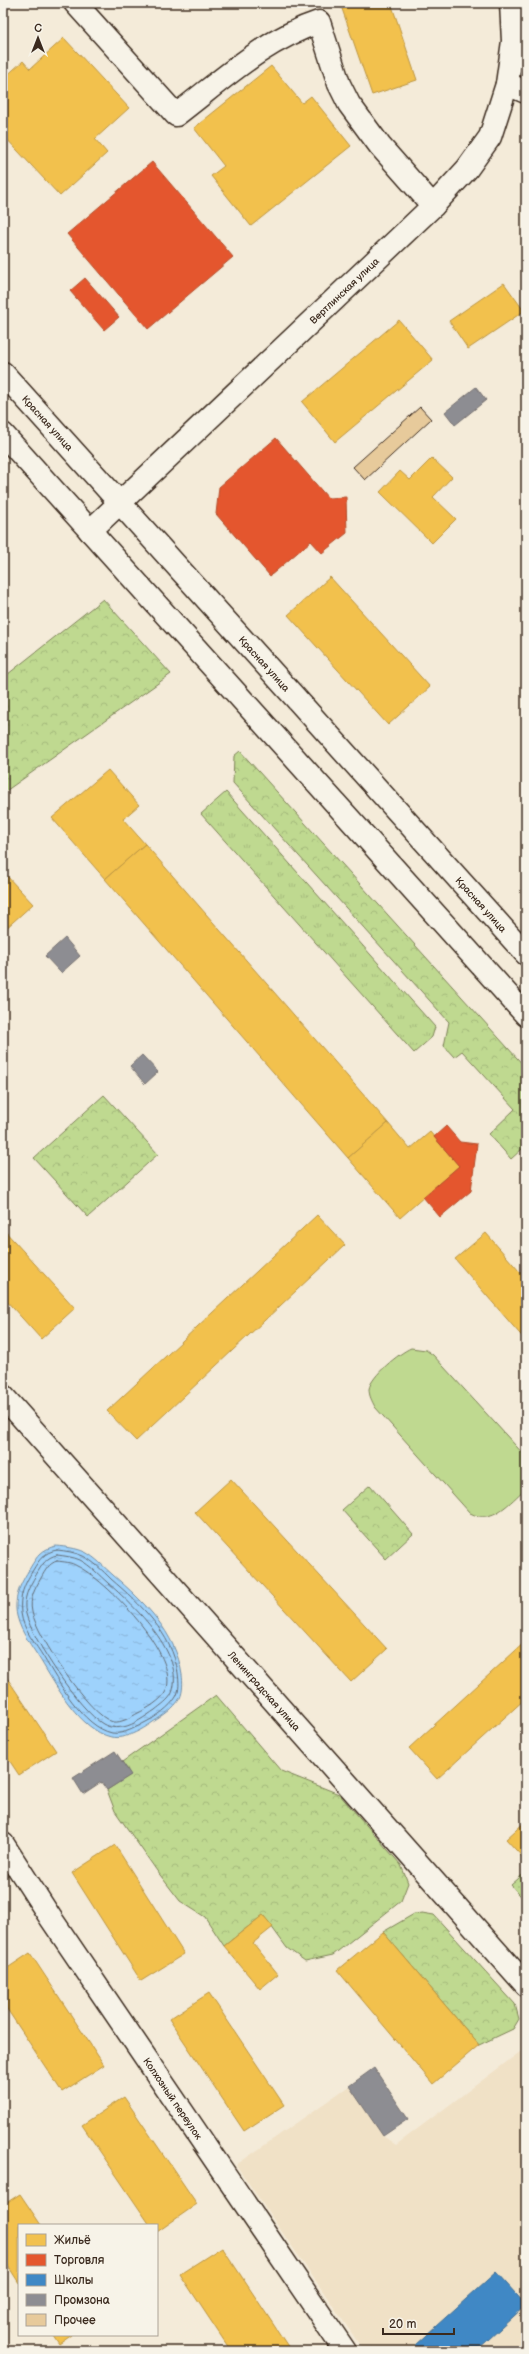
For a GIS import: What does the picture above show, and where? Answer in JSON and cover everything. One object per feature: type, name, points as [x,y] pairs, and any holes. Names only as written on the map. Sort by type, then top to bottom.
[{"type":"main road","points":[[75,3],[176,115],[260,49],[294,30],[319,22],[339,84],[349,104],[380,146],[433,206]]},
{"type":"main road","name":"Вертлинская улица","points":[[90,531],[433,206],[467,169],[490,137],[517,88],[511,3]]},
{"type":"main road","name":"Красная улица","points":[[3,373],[368,781],[526,954]]},
{"type":"main road","points":[[3,434],[526,1015]]},
{"type":"main road","name":"Ленинградская улица","points":[[3,1396],[526,1985]]},
{"type":"main road","name":"Колхозный переулок","points":[[3,1844],[50,1916],[345,2351]]},
{"type":"shaded area","points":[[524,2049],[526,2351],[364,2351],[236,2165],[349,2086],[383,2136],[396,2145]]},
{"type":"green space","points":[[103,599],[171,674],[3,793],[3,678]]},
{"type":"green space","points":[[240,751],[526,1068],[526,1149],[522,1149],[511,1159],[489,1134],[515,1109],[462,1051],[454,1057],[444,1046],[449,1022],[233,783],[234,756]]},
{"type":"green space","points":[[226,792],[435,1027],[432,1037],[414,1053],[201,814]]},
{"type":"green space","points":[[104,1095],[158,1154],[88,1217],[34,1158]]},
{"type":"green space","points":[[411,1348],[426,1350],[433,1355],[526,1457],[526,1488],[501,1510],[494,1514],[478,1516],[470,1513],[373,1403],[369,1389],[375,1378],[393,1360]]},
{"type":"green space","points":[[370,1485],[413,1534],[386,1559],[342,1510]]},
{"type":"green space","points":[[216,1695],[281,1771],[339,1794],[401,1865],[408,1883],[401,1901],[333,1955],[305,1961],[287,1948],[263,1915],[224,1946],[205,1917],[180,1901],[115,1811],[107,1790],[130,1775],[122,1762]]},
{"type":"green space","points":[[526,1872],[526,1902],[511,1885]]},
{"type":"green space","points":[[422,1913],[434,1915],[515,2004],[519,2019],[513,2029],[479,2045],[383,1932],[414,1914]]},
{"type":"water","points":[[56,1546],[71,1548],[89,1554],[125,1585],[157,1619],[166,1632],[179,1659],[182,1675],[182,1693],[180,1698],[175,1706],[168,1712],[133,1734],[116,1738],[100,1733],[89,1726],[70,1706],[21,1628],[17,1616],[16,1603],[21,1585],[30,1568],[43,1551]]},
{"type":"building: Жильё","points":[[340,3],[391,3],[417,80],[372,95]]},
{"type":"building: Жильё","points":[[64,38],[129,108],[95,139],[107,153],[60,196],[3,135],[3,79],[23,61],[30,69]]},
{"type":"building: Жильё","points":[[271,66],[302,103],[311,96],[351,146],[251,226],[211,176],[224,166],[194,128]]},
{"type":"building: Жильё","points":[[504,283],[524,311],[468,349],[449,321]]},
{"type":"building: Жильё","points":[[399,320],[433,360],[335,442],[302,402]]},
{"type":"building: Жильё","points":[[432,458],[452,477],[433,497],[456,519],[432,543],[380,492],[400,471],[410,480]]},
{"type":"building: Жильё","points":[[330,577],[430,687],[388,725],[288,615]]},
{"type":"building: Жильё","points":[[108,770],[139,805],[123,819],[145,844],[105,879],[52,818]]},
{"type":"building: Жильё","points":[[145,844],[388,1123],[348,1158],[105,879]]},
{"type":"building: Жильё","points":[[5,874],[33,904],[3,931],[3,877]]},
{"type":"building: Жильё","points":[[388,1123],[410,1149],[430,1132],[459,1166],[400,1218],[348,1158]]},
{"type":"building: Жильё","points":[[317,1215],[345,1245],[136,1441],[107,1411]]},
{"type":"building: Жильё","points":[[3,1229],[75,1308],[41,1339],[3,1297]]},
{"type":"building: Жильё","points":[[486,1233],[526,1279],[526,1341],[455,1259]]},
{"type":"building: Жильё","points":[[231,1479],[387,1649],[351,1682],[195,1512]]},
{"type":"building: Жильё","points":[[526,1641],[526,1698],[437,1779],[409,1748]]},
{"type":"building: Жильё","points":[[3,1672],[56,1751],[19,1775],[3,1751]]},
{"type":"building: Жильё","points":[[526,1821],[526,1861],[506,1839]]},
{"type":"building: Жильё","points":[[115,1845],[184,1954],[141,1981],[72,1873]]},
{"type":"building: Жильё","points":[[263,1915],[273,1927],[253,1943],[278,1974],[260,1989],[224,1946]]},
{"type":"building: Жильё","points":[[383,1932],[479,2045],[433,2084],[337,1970]]},
{"type":"building: Жильё","points":[[30,1953],[104,2065],[62,2092],[3,2003],[3,1971]]},
{"type":"building: Жильё","points":[[209,1993],[284,2105],[244,2131],[169,2019]]},
{"type":"building: Жильё","points":[[124,2097],[197,2204],[158,2231],[158,2224],[149,2224],[82,2125]]},
{"type":"building: Жильё","points":[[20,2194],[40,2224],[18,2224],[18,2281],[3,2258],[3,2205]]},
{"type":"building: Жильё","points":[[222,2247],[291,2351],[231,2351],[205,2312],[180,2274]]},
{"type":"building: Жильё","points":[[54,2336],[71,2336],[59,2344]]},
{"type":"building: Торговля","points":[[152,162],[233,257],[148,329],[67,234]]},
{"type":"building: Торговля","points":[[85,278],[119,317],[104,330],[70,291]]},
{"type":"building: Торговля","points":[[276,438],[328,498],[346,497],[347,533],[322,553],[311,541],[270,576],[216,514],[219,487]]},
{"type":"building: Торговля","points":[[446,1126],[460,1142],[477,1144],[471,1191],[440,1217],[423,1197],[459,1166],[434,1137]]},
{"type":"building: Школы","points":[[496,2272],[526,2305],[476,2351],[420,2351],[415,2345]]},
{"type":"building: Промзона","points":[[476,387],[486,400],[455,425],[445,412]]},
{"type":"building: Промзона","points":[[65,938],[80,956],[61,973],[45,956]]},
{"type":"building: Промзона","points":[[142,1055],[158,1072],[145,1084],[130,1066]]},
{"type":"building: Промзона","points":[[115,1751],[131,1775],[107,1790],[101,1782],[83,1794],[73,1778]]},
{"type":"building: Промзона","points":[[374,2068],[408,2119],[383,2136],[349,2086]]},
{"type":"building: Прочее","points":[[420,407],[431,419],[365,480],[353,467]]}]
